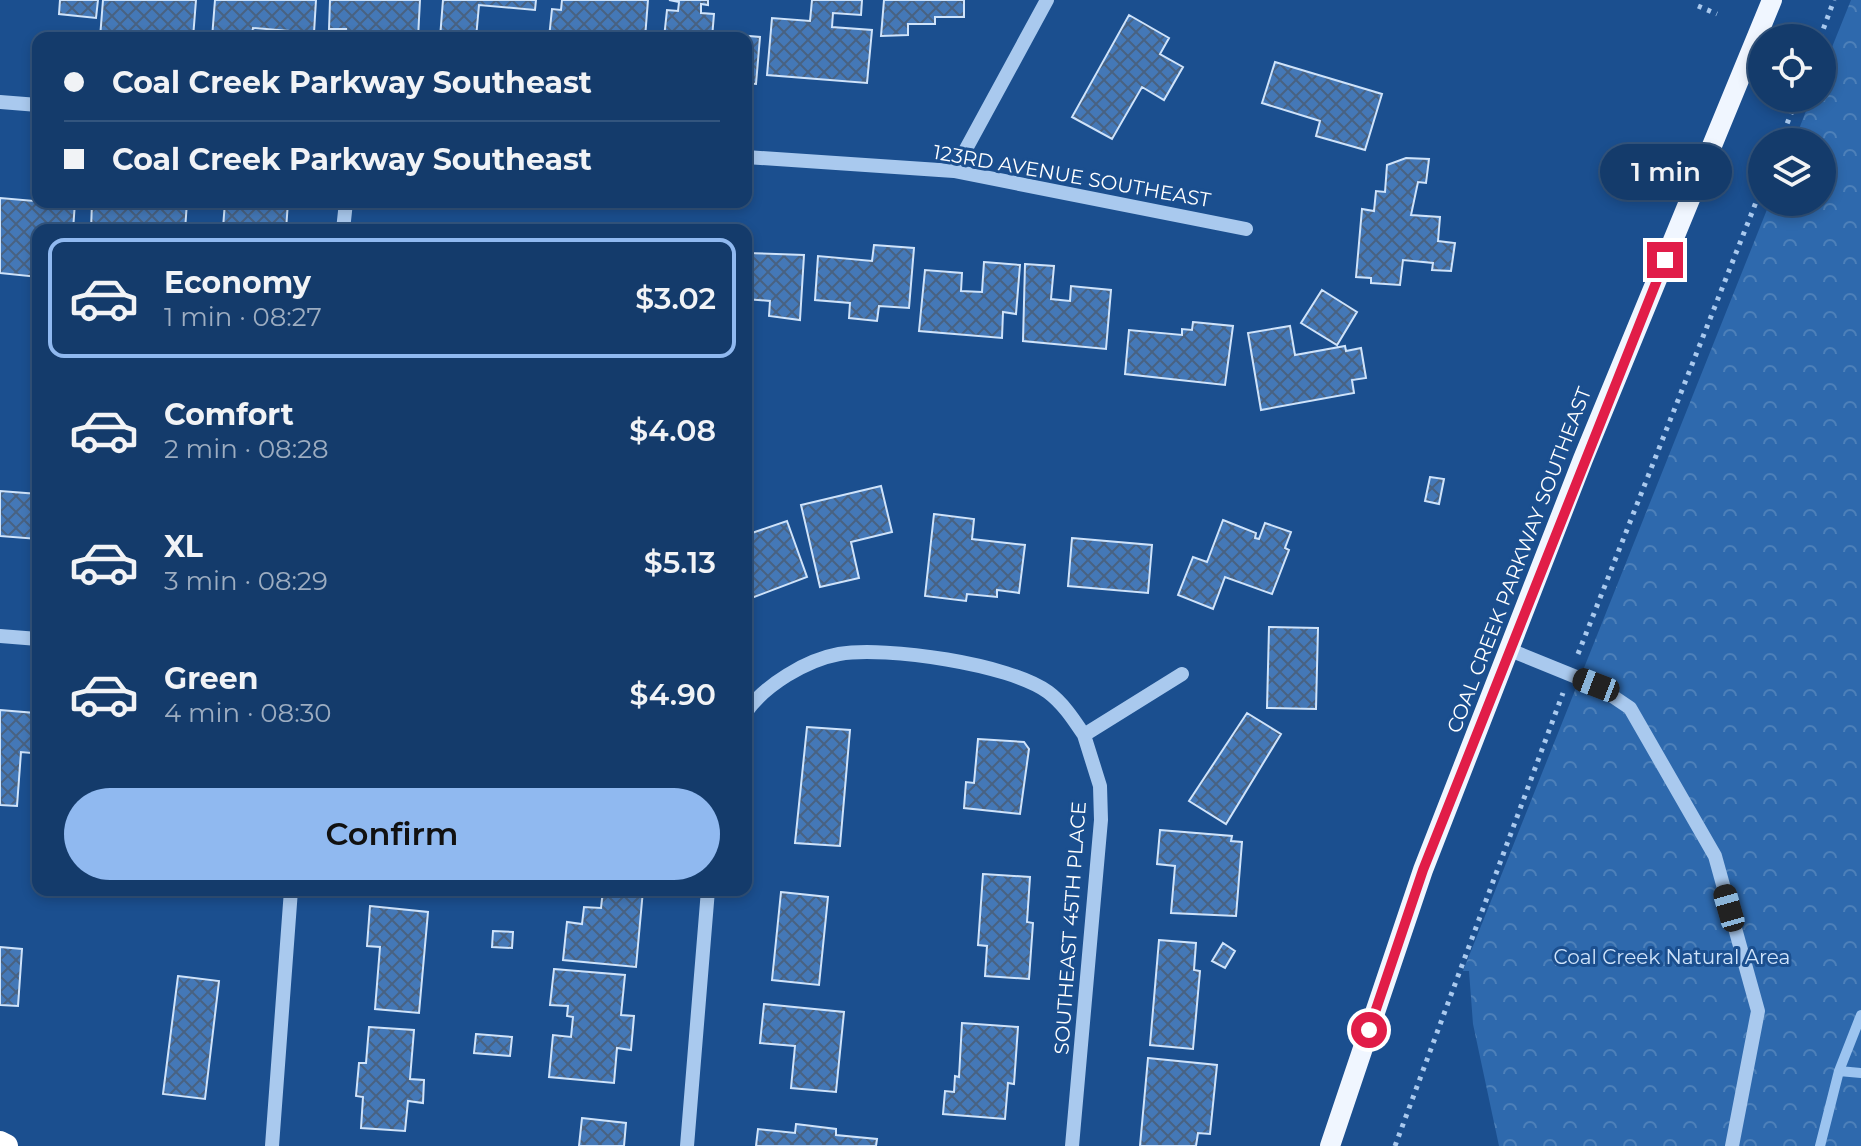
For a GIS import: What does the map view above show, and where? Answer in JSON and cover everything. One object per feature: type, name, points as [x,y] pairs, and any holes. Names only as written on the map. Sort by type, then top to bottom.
[{"type":"highway","points":[[0,1143],[6,1146]]},
{"type":"main road","name":"COAL CREEK PARKWAY SOUTHEAST","points":[[1330,1146],[1423,870],[1583,459],[1772,0]]},
{"type":"street","points":[[954,171],[1047,0]]},
{"type":"street","points":[[0,102],[32,105]]},
{"type":"street","name":"123RD AVENUE SOUTHEAST","points":[[752,157],[954,171],[1246,229]]},
{"type":"street","points":[[0,636],[32,639]]},
{"type":"street","points":[[1510,650],[1596,685],[1630,708],[1715,856],[1758,1011],[1732,1146]]},
{"type":"street","points":[[752,707],[781,680],[812,663],[839,654],[874,652],[989,667],[1019,676],[1049,692],[1084,735],[1182,674]]},
{"type":"street","name":"SOUTHEAST 45TH PLACE","points":[[1072,1146],[1101,820],[1100,786],[1084,735]]},
{"type":"street","points":[[272,1146],[291,896]]},
{"type":"street","points":[[687,1146],[708,896]]},
{"type":"path","points":[[1825,24],[1834,0]]},
{"type":"path","points":[[1698,6],[1717,14]]},
{"type":"green space","name":"Coal Creek Natural Area","points":[[1851,0],[1861,0],[1861,1146],[1499,1146],[1473,1024],[1469,971],[1463,971],[1764,216],[1836,216],[1836,128],[1799,128],[1806,112],[1836,112],[1836,37]]},
{"type":"building","points":[[60,0],[98,0],[96,18],[59,14]]},
{"type":"building","points":[[103,0],[196,0],[193,32],[100,32]]},
{"type":"building","points":[[215,0],[316,0],[314,32],[253,28],[252,32],[212,32]]},
{"type":"building","points":[[330,0],[420,0],[418,32],[346,32],[346,29],[329,29]]},
{"type":"building","points":[[443,0],[536,0],[535,10],[479,5],[477,32],[440,32]]},
{"type":"building","points":[[562,0],[648,0],[645,32],[550,32],[552,9],[561,10]]},
{"type":"building","points":[[669,0],[708,0],[708,5],[701,4],[701,13],[714,14],[712,32],[665,32],[667,10],[678,11],[679,2]]},
{"type":"building","points":[[812,0],[862,0],[861,15],[833,13],[832,27],[872,30],[867,83],[767,75],[772,18],[810,21]]},
{"type":"building","points":[[884,0],[964,0],[964,17],[935,17],[935,24],[908,24],[908,35],[881,36]]},
{"type":"building","points":[[1129,15],[1169,38],[1160,54],[1183,67],[1164,100],[1142,87],[1112,139],[1072,117]]},
{"type":"building","points":[[752,36],[760,37],[756,84],[752,84]]},
{"type":"building","points":[[1275,62],[1382,94],[1365,150],[1316,136],[1320,121],[1262,103]]},
{"type":"building","points":[[1406,158],[1429,159],[1426,183],[1418,182],[1411,215],[1440,217],[1438,241],[1455,243],[1451,271],[1432,270],[1433,263],[1403,260],[1400,285],[1371,283],[1371,278],[1356,277],[1362,209],[1374,211],[1376,191],[1385,192],[1387,165]]},
{"type":"building","points":[[0,198],[32,201],[32,208],[75,208],[73,224],[32,224],[32,276],[0,273]]},
{"type":"building","points":[[92,208],[187,208],[185,224],[91,224]]},
{"type":"building","points":[[225,208],[288,208],[286,224],[223,224]]},
{"type":"building","points":[[874,245],[914,248],[909,308],[879,306],[877,321],[849,318],[850,303],[815,300],[818,256],[872,261]]},
{"type":"building","points":[[752,253],[804,255],[800,320],[769,316],[770,301],[752,300]]},
{"type":"building","points":[[984,262],[1020,265],[1016,314],[1003,312],[1002,338],[919,331],[925,270],[962,273],[961,291],[982,292]]},
{"type":"building","points":[[1025,264],[1054,266],[1051,299],[1070,301],[1071,286],[1111,290],[1106,349],[1023,341]]},
{"type":"building","points":[[1322,290],[1357,312],[1337,345],[1301,323]]},
{"type":"building","points":[[1193,322],[1233,326],[1225,385],[1125,374],[1129,330],[1182,335],[1182,329],[1192,330]]},
{"type":"building","points":[[1290,326],[1295,355],[1345,346],[1346,351],[1361,348],[1366,378],[1352,380],[1354,393],[1261,410],[1248,333]]},
{"type":"building","points":[[1430,477],[1444,479],[1439,504],[1425,501]]},
{"type":"building","points":[[881,486],[892,532],[851,542],[859,578],[820,587],[801,505]]},
{"type":"building","points":[[0,491],[32,494],[32,539],[0,536]]},
{"type":"building","points":[[934,514],[974,519],[972,539],[1025,545],[1019,593],[997,590],[997,597],[967,594],[966,601],[925,596]]},
{"type":"building","points":[[1223,520],[1256,533],[1255,538],[1259,539],[1265,523],[1291,532],[1285,548],[1289,550],[1272,594],[1225,577],[1213,609],[1178,595],[1193,557],[1207,562]]},
{"type":"building","points":[[787,521],[807,577],[752,598],[752,533]]},
{"type":"building","points":[[1072,538],[1152,545],[1148,593],[1068,586]]},
{"type":"building","points":[[1269,627],[1318,628],[1316,709],[1267,708]]},
{"type":"building","points":[[0,710],[32,713],[31,753],[21,752],[17,806],[0,805]]},
{"type":"building","points":[[1247,713],[1281,734],[1226,824],[1189,801]]},
{"type":"building","points":[[807,727],[850,730],[840,846],[795,843]]},
{"type":"building","points":[[978,739],[1024,742],[1029,749],[1020,814],[964,808],[966,782],[974,783]]},
{"type":"building","points":[[1160,830],[1232,836],[1231,841],[1242,842],[1236,916],[1171,913],[1175,866],[1157,864]]},
{"type":"building","points":[[983,874],[1030,877],[1027,922],[1033,923],[1029,979],[985,976],[987,946],[978,945]]},
{"type":"building","points":[[781,892],[828,897],[819,985],[772,980]]},
{"type":"building","points":[[602,896],[642,896],[636,967],[563,960],[567,922],[582,924],[584,907],[601,908]]},
{"type":"building","points":[[370,906],[428,912],[419,1013],[375,1009],[380,947],[367,946]]},
{"type":"building","points":[[493,931],[513,932],[512,948],[492,947]]},
{"type":"building","points":[[1159,940],[1196,943],[1194,970],[1200,971],[1193,1049],[1150,1045]]},
{"type":"building","points":[[1223,943],[1235,951],[1225,968],[1212,961]]},
{"type":"building","points":[[0,947],[22,949],[18,1006],[0,1005]]},
{"type":"building","points":[[554,969],[625,975],[621,1015],[634,1016],[631,1050],[617,1048],[614,1083],[549,1077],[553,1035],[571,1037],[573,1017],[567,1016],[568,1006],[550,1005]]},
{"type":"building","points":[[178,976],[219,981],[205,1099],[163,1094]]},
{"type":"building","points":[[764,1004],[844,1012],[836,1092],[791,1088],[795,1046],[760,1043]]},
{"type":"building","points":[[962,1023],[1018,1027],[1014,1084],[1008,1083],[1005,1119],[943,1114],[945,1091],[954,1092],[955,1076],[959,1077]]},
{"type":"building","points":[[369,1027],[414,1030],[410,1079],[424,1080],[423,1103],[408,1101],[405,1131],[361,1128],[363,1097],[356,1096],[359,1063],[366,1063]]},
{"type":"building","points":[[476,1034],[512,1037],[510,1056],[474,1053]]},
{"type":"building","points":[[1148,1058],[1217,1065],[1210,1134],[1198,1133],[1196,1146],[1140,1146]]},
{"type":"building","points":[[582,1118],[626,1123],[624,1146],[579,1146]]},
{"type":"building","points":[[796,1124],[836,1129],[836,1135],[877,1139],[876,1146],[756,1146],[758,1129],[795,1133]]},
{"type":"waterway","points":[[1820,1146],[1839,1071],[1861,1015]]},
{"type":"waterway","points":[[1839,1071],[1861,1073]]},
{"type":"route","points":[[1369,1030],[1423,870],[1583,459],[1665,260]]}]
